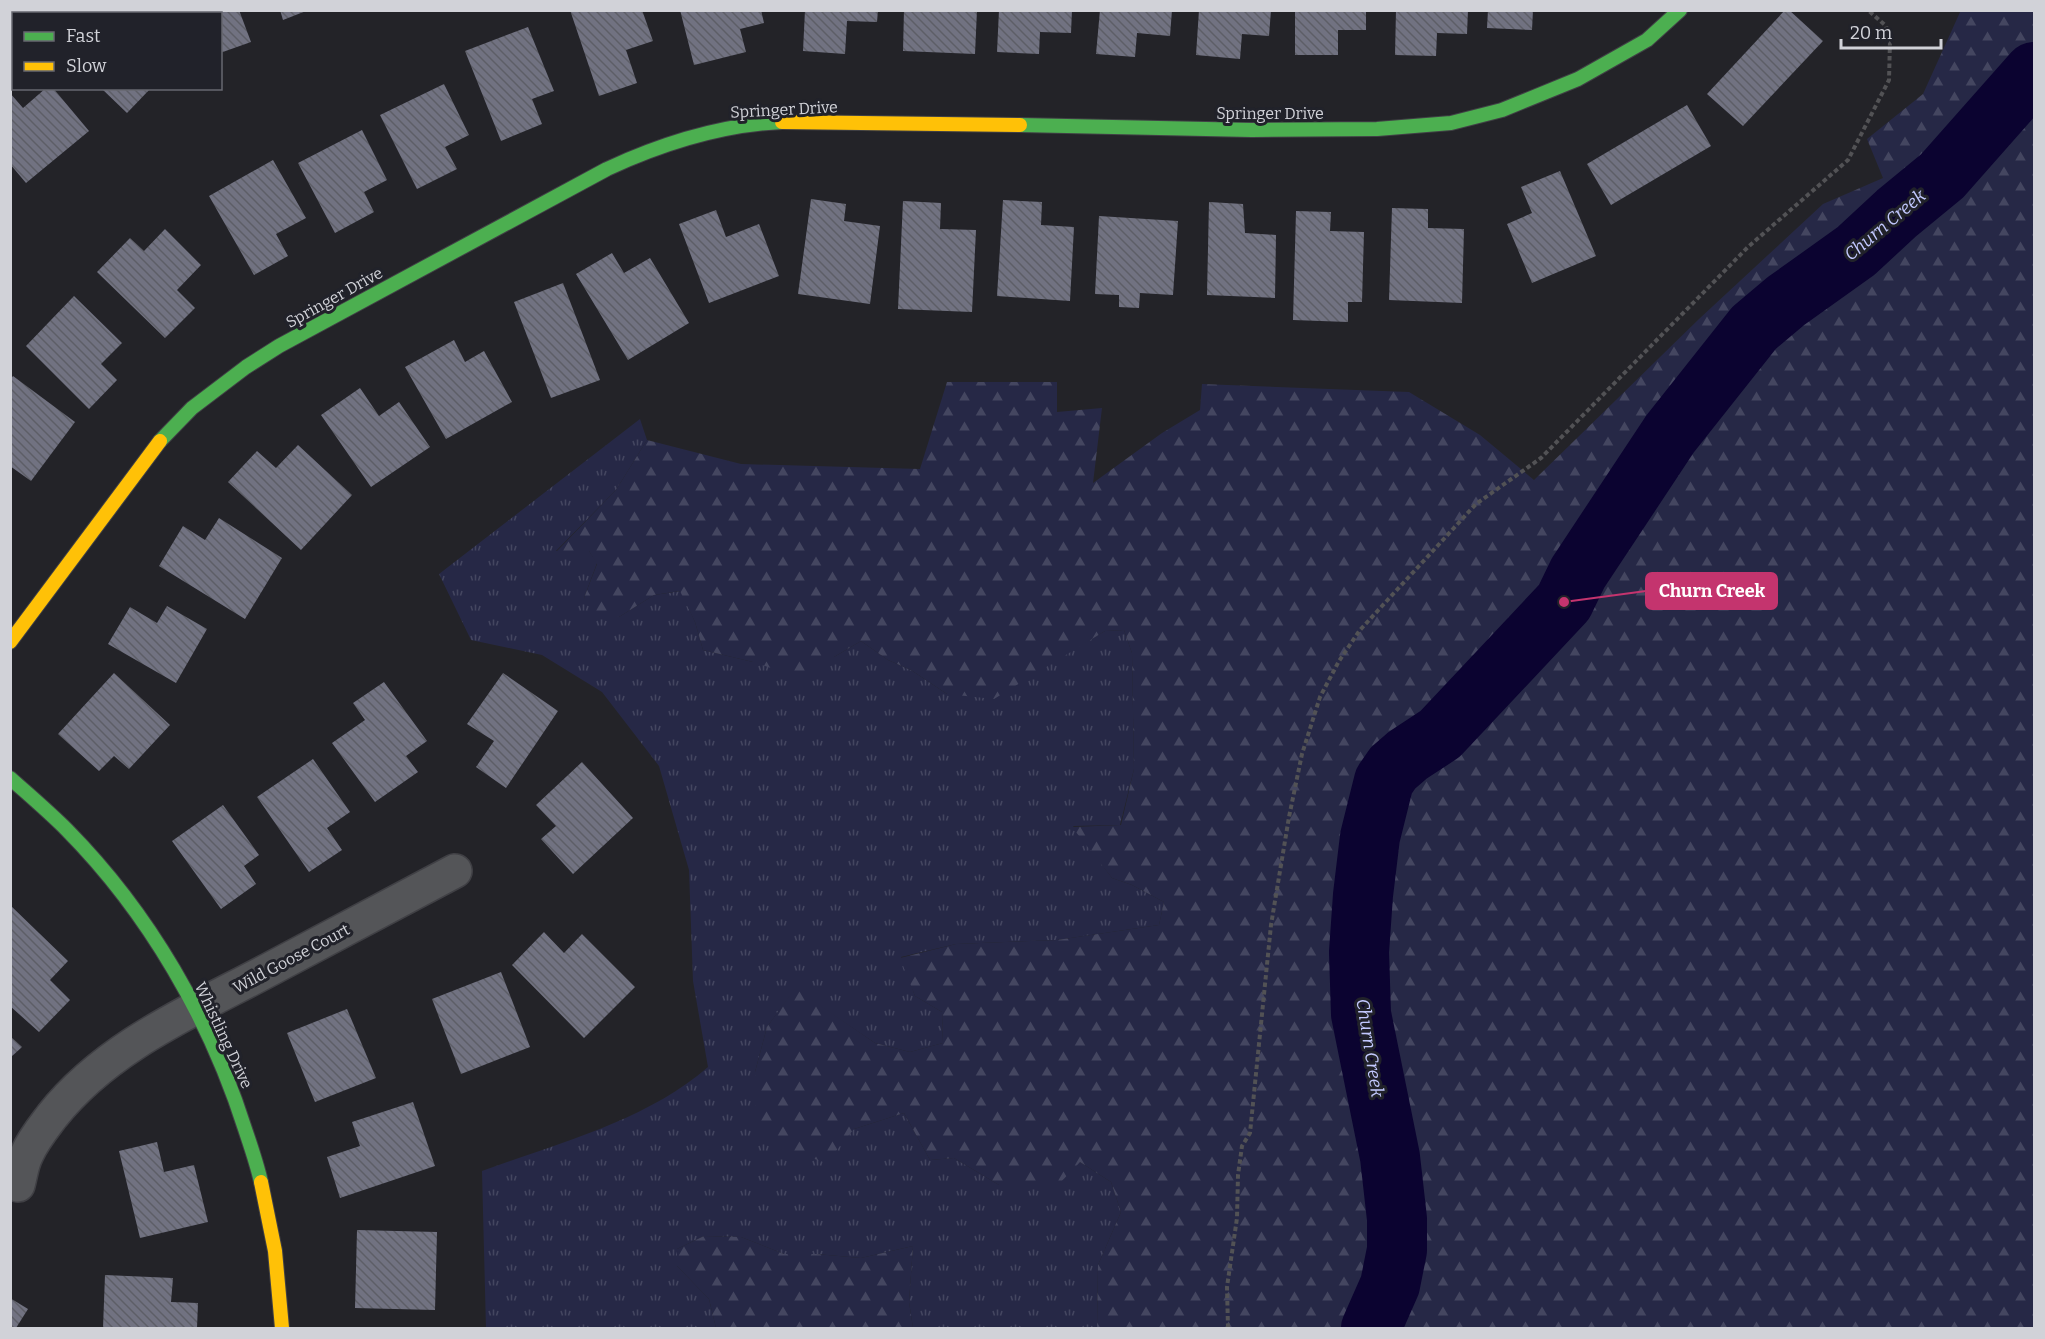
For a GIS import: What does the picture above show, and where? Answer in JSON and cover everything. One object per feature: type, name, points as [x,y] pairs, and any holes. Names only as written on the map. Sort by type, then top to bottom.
[{"type":"street","name":"Springer Drive","points":[[10,642],[137,469],[192,408],[217,387],[279,346],[478,237],[607,169],[651,149],[714,130],[758,123],[801,121],[1252,130],[1377,129],[1451,123],[1502,110],[1578,79],[1647,40],[1680,10]]},
{"type":"street","name":"Whistling Drive","points":[[10,778],[64,827],[118,889],[146,927],[197,1008],[231,1085],[260,1178],[279,1272],[282,1329]]},
{"type":"street","name":"Wild Goose Court","points":[[18,1185],[26,1154],[37,1137],[67,1099],[89,1076],[148,1035],[455,871]]},
{"type":"path","points":[[1228,1329],[1227,1287],[1237,1218],[1238,1175],[1242,1146],[1250,1133],[1271,925],[1302,754],[1320,697],[1339,661],[1360,630],[1476,504],[1541,458],[1748,247],[1848,160],[1888,80],[1890,41],[1886,26],[1868,10]]},
{"type":"green space","points":[[1961,10],[2034,11],[2034,1328],[1097,1328],[1098,1265],[1121,1212],[1111,1182],[1080,1162],[1057,1186],[999,1185],[954,1158],[930,1160],[904,1113],[854,1129],[826,1163],[789,1150],[755,1121],[755,1072],[767,1027],[795,988],[875,1043],[910,1052],[943,1043],[942,1012],[915,996],[900,958],[956,944],[1057,940],[1159,925],[1164,902],[1132,885],[1112,878],[1072,827],[1121,825],[1134,769],[1132,653],[1124,630],[1105,631],[994,699],[947,694],[911,670],[888,660],[861,641],[804,679],[753,662],[703,650],[695,622],[680,591],[654,595],[619,617],[594,612],[584,598],[597,564],[589,551],[556,552],[616,490],[647,440],[741,464],[920,469],[947,382],[1057,382],[1057,412],[1102,408],[1093,483],[1162,433],[1200,410],[1202,384],[1409,392],[1480,435],[1534,480],[1699,319],[1823,204],[1883,178],[1867,139],[1923,94]]},
{"type":"green space","points":[[640,419],[647,440],[616,490],[556,551],[589,551],[597,563],[584,598],[619,617],[654,595],[681,591],[695,622],[703,650],[753,662],[834,657],[861,641],[888,660],[911,670],[947,694],[1074,649],[1105,631],[1124,630],[1132,653],[1134,769],[1120,825],[1073,826],[1112,878],[1132,885],[1164,902],[1159,925],[1057,940],[956,944],[901,957],[915,996],[942,1012],[943,1043],[910,1052],[875,1043],[795,989],[767,1027],[755,1072],[755,1121],[854,1129],[904,1113],[930,1160],[954,1158],[999,1185],[1080,1162],[1111,1182],[1121,1212],[1098,1265],[1097,1328],[913,1328],[909,1302],[913,1246],[861,1258],[784,1254],[741,1237],[704,1236],[677,1249],[677,1266],[709,1299],[716,1328],[486,1328],[482,1171],[571,1140],[629,1116],[684,1086],[708,1067],[693,981],[689,870],[659,766],[602,692],[542,655],[471,640],[439,574]]},
{"type":"green space","points":[[704,1236],[741,1237],[784,1254],[861,1258],[913,1246],[909,1302],[913,1328],[716,1328],[709,1299],[677,1266],[677,1249]]},
{"type":"building","points":[[102,10],[104,12],[90,12]]},
{"type":"building","points":[[170,10],[239,10],[251,42],[222,52],[222,12],[170,12]]},
{"type":"building","points":[[280,10],[306,10],[306,11],[283,20]]},
{"type":"building","points":[[570,10],[642,10],[653,41],[626,50],[637,83],[599,96]]},
{"type":"building","points":[[680,10],[761,10],[764,23],[740,29],[746,52],[694,65]]},
{"type":"building","points":[[805,10],[878,10],[877,22],[847,21],[845,54],[803,51]]},
{"type":"building","points":[[904,10],[977,10],[975,54],[903,51]]},
{"type":"building","points":[[999,10],[1072,10],[1071,33],[1040,32],[1039,54],[997,52]]},
{"type":"building","points":[[1100,10],[1172,10],[1170,36],[1137,33],[1135,57],[1096,54]]},
{"type":"building","points":[[1199,10],[1271,10],[1269,36],[1242,34],[1240,59],[1196,55]]},
{"type":"building","points":[[1295,10],[1366,10],[1366,30],[1338,30],[1338,55],[1295,55]]},
{"type":"building","points":[[1396,10],[1468,10],[1467,34],[1437,33],[1436,56],[1395,55]]},
{"type":"building","points":[[1488,10],[1533,10],[1532,30],[1487,28]]},
{"type":"building","points":[[1785,10],[1789,10],[1823,41],[1743,126],[1707,94]]},
{"type":"building","points":[[528,27],[554,91],[532,99],[542,124],[501,141],[465,51]]},
{"type":"building","points":[[444,84],[469,135],[445,147],[457,169],[417,189],[380,115]]},
{"type":"building","points":[[44,90],[55,90],[89,131],[26,183],[10,164],[10,93],[23,108]]},
{"type":"building","points":[[103,90],[149,90],[127,113]]},
{"type":"building","points":[[1687,105],[1711,146],[1611,205],[1587,164]]},
{"type":"building","points":[[362,130],[387,180],[364,192],[374,212],[335,233],[298,163]]},
{"type":"building","points":[[273,160],[306,218],[276,234],[288,256],[254,275],[209,196]]},
{"type":"building","points":[[1560,171],[1596,256],[1532,283],[1507,224],[1532,213],[1521,187]]},
{"type":"building","points":[[811,199],[846,204],[844,221],[880,226],[870,304],[798,294]]},
{"type":"building","points":[[1003,200],[1042,202],[1041,225],[1074,227],[1070,301],[997,296]]},
{"type":"building","points":[[903,201],[941,203],[940,229],[976,230],[972,312],[898,309]]},
{"type":"building","points":[[1209,202],[1243,204],[1245,233],[1276,235],[1275,298],[1207,295]]},
{"type":"building","points":[[1392,208],[1428,209],[1428,228],[1464,229],[1462,303],[1389,300]]},
{"type":"building","points":[[716,210],[726,237],[759,224],[779,276],[709,303],[679,224]]},
{"type":"building","points":[[1296,211],[1331,212],[1330,231],[1364,232],[1362,302],[1348,302],[1348,322],[1293,320]]},
{"type":"building","points":[[1099,216],[1178,221],[1173,295],[1140,293],[1139,308],[1119,307],[1119,295],[1095,294]]},
{"type":"building","points":[[165,229],[201,265],[177,290],[195,308],[165,338],[97,272],[130,238],[144,251]]},
{"type":"building","points":[[612,253],[624,273],[650,258],[689,323],[628,360],[576,274]]},
{"type":"building","points":[[563,283],[600,380],[551,398],[514,302]]},
{"type":"building","points":[[74,296],[122,343],[101,364],[117,380],[89,409],[26,346]]},
{"type":"building","points":[[454,340],[465,362],[484,351],[512,402],[446,439],[405,367]]},
{"type":"building","points":[[13,376],[75,422],[31,481],[10,466],[10,380]]},
{"type":"building","points":[[360,388],[379,416],[399,402],[430,447],[371,487],[321,415]]},
{"type":"building","points":[[298,445],[352,495],[301,550],[228,482],[257,451],[276,468]]},
{"type":"building","points":[[219,518],[282,558],[245,619],[159,566],[183,526],[205,540]]},
{"type":"building","points":[[167,606],[207,629],[176,683],[108,644],[130,607],[157,623]]},
{"type":"building","points":[[114,673],[170,725],[129,769],[114,756],[99,771],[58,734]]},
{"type":"building","points":[[503,673],[558,711],[506,788],[476,767],[494,741],[467,724]]},
{"type":"building","points":[[384,682],[427,741],[406,756],[418,772],[375,802],[332,743],[365,720],[353,703]]},
{"type":"building","points":[[313,759],[350,812],[327,828],[342,850],[309,872],[257,797]]},
{"type":"building","points":[[582,762],[633,818],[573,874],[541,839],[556,826],[536,805]]},
{"type":"building","points":[[223,805],[259,855],[244,866],[256,884],[221,909],[172,841]]},
{"type":"building","points":[[10,905],[68,961],[50,980],[70,1000],[39,1032],[10,1006]]},
{"type":"building","points":[[544,932],[564,953],[582,934],[635,987],[584,1038],[512,965]]},
{"type":"building","points":[[501,972],[530,1047],[461,1074],[432,999]]},
{"type":"building","points":[[347,1009],[376,1078],[315,1102],[287,1033]]},
{"type":"building","points":[[10,1036],[22,1047],[10,1058]]},
{"type":"building","points":[[413,1102],[435,1166],[340,1198],[327,1157],[360,1146],[352,1122]]},
{"type":"building","points":[[157,1142],[164,1172],[194,1165],[208,1222],[140,1238],[119,1151]]},
{"type":"building","points":[[357,1230],[437,1232],[435,1310],[355,1308]]},
{"type":"building","points":[[105,1275],[173,1278],[171,1302],[198,1303],[197,1328],[103,1328]]},
{"type":"building","points":[[10,1298],[28,1309],[16,1328],[10,1328]]},
{"type":"waterway","name":"Churn Creek","points":[[1371,1328],[1390,1285],[1397,1250],[1397,1219],[1390,1157],[1361,1014],[1359,952],[1370,837],[1384,781],[1393,768],[1408,755],[1440,734],[1564,602],[1578,573],[1670,434],[1754,328],[1786,301],[1856,251],[1942,176],[2034,72]]},
{"type":"traffic: fast","points":[[1020,125],[1252,130],[1377,129],[1451,123],[1502,110],[1578,79],[1647,40],[1680,10]]},
{"type":"traffic: fast","points":[[160,441],[192,408],[246,367],[279,346],[607,169],[671,143],[714,131],[782,122]]},
{"type":"traffic: fast","points":[[10,778],[60,823],[97,862],[150,932],[174,969],[195,1008],[231,1088],[261,1182]]},
{"type":"traffic: slow","points":[[782,122],[1020,125]]},
{"type":"traffic: slow","points":[[10,642],[160,441]]},
{"type":"traffic: slow","points":[[261,1182],[275,1251],[282,1328]]},
{"type":"place","name":"Churn Creek","points":[[1564,602]]}]
